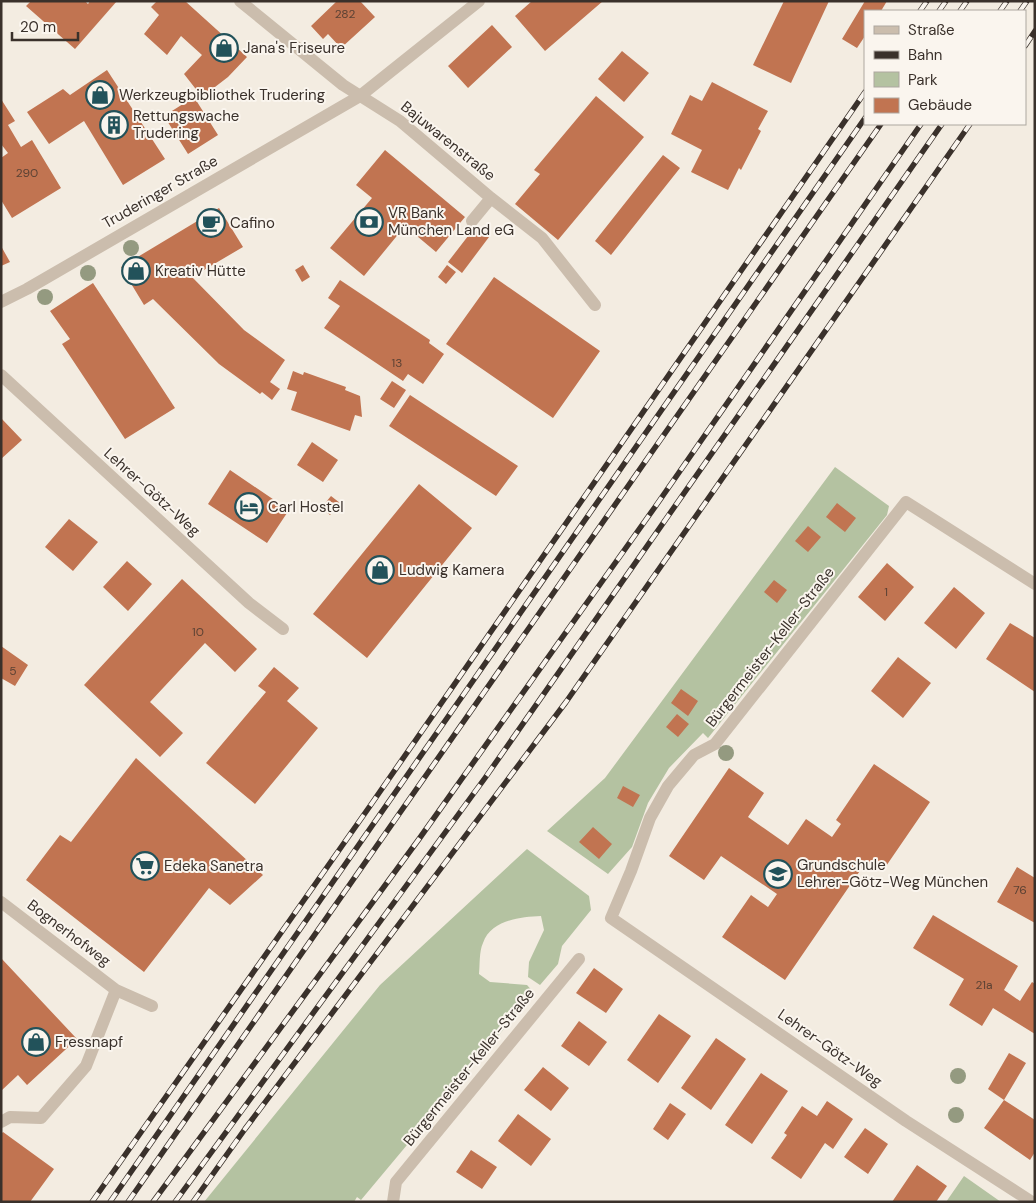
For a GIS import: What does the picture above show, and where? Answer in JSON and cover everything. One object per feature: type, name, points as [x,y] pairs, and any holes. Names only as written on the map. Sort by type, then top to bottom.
[{"type":"street","name":"Bajuwarenstraße","points":[[240,1],[343,85],[400,120],[491,198],[542,238],[595,305]]},
{"type":"street","name":"Truderinger Straße","points":[[1,302],[27,289],[360,96],[479,1]]},
{"type":"street","points":[[472,221],[491,198]]},
{"type":"street","name":"Lehrer-Götz-Weg","points":[[1,375],[249,602],[283,629]]},
{"type":"street","name":"Bürgermeister-Keller-Straße","points":[[611,918],[631,871],[650,818],[668,786],[694,755],[715,744],[906,502],[1035,584]]},
{"type":"street","name":"Bognerhofweg","points":[[1,902],[116,990],[152,1006]]},
{"type":"street","name":"Lehrer-Götz-Weg","points":[[611,918],[906,1121],[1032,1202]]},
{"type":"street","name":"Bürgermeister-Keller-Straße","points":[[393,1201],[396,1182],[579,959]]},
{"type":"street","points":[[1,1122],[10,1116],[41,1118],[86,1066],[116,990]]},
{"type":"green space","points":[[835,467],[889,506],[887,515],[708,738],[703,733],[669,768],[648,803],[632,847],[608,874],[547,831],[605,778]]},
{"type":"green space","points":[[527,849],[589,896],[591,910],[562,946],[558,964],[540,985],[528,977],[529,962],[544,930],[541,916],[507,921],[492,929],[487,935],[481,950],[479,974],[490,982],[527,985],[534,993],[361,1200],[357,1197],[354,1202],[204,1202],[380,985]]},
{"type":"green space","points":[[964,1176],[1001,1202],[946,1202]]},
{"type":"building","points":[[31,1],[85,1],[88,4],[90,1],[117,1],[75,49],[26,6]]},
{"type":"building","points":[[157,1],[185,1],[247,57],[228,77],[202,97],[184,74],[202,55],[181,36],[167,55],[144,34],[159,15],[151,7]]},
{"type":"building","points":[[337,1],[360,1],[375,17],[341,48],[328,34],[323,39],[311,26]]},
{"type":"building","points":[[532,1],[603,1],[545,51],[515,16]]},
{"type":"building","points":[[784,1],[829,1],[791,83],[753,65]]},
{"type":"building","points":[[865,1],[887,1],[882,10],[864,10],[864,38],[857,48],[842,39]]},
{"type":"building","points":[[492,25],[512,47],[468,88],[448,66]]},
{"type":"building","points":[[622,51],[649,73],[624,102],[598,79]]},
{"type":"building","name":"Rettungswache Trudering","points":[[107,70],[165,159],[123,185],[84,121],[49,144],[27,112],[63,89],[70,95]]},
{"type":"building","points":[[712,82],[768,111],[758,129],[761,131],[741,170],[739,168],[728,190],[691,172],[702,150],[671,134],[690,95],[702,101]]},
{"type":"building","points":[[596,96],[644,137],[558,240],[515,204],[540,174],[534,170]]},
{"type":"building","points":[[194,97],[218,135],[188,154],[164,116]]},
{"type":"building","points":[[1,99],[15,121],[8,125],[21,147],[32,140],[61,188],[12,218],[1,200],[1,158],[8,153],[1,144]]},
{"type":"building","points":[[385,150],[465,217],[436,252],[405,226],[364,276],[330,248],[372,198],[356,185]]},
{"type":"building","points":[[663,155],[680,168],[611,255],[595,241]]},
{"type":"building","points":[[219,208],[243,247],[192,277],[244,330],[285,360],[270,382],[280,389],[272,400],[262,392],[260,394],[219,364],[153,299],[144,305],[121,267]]},
{"type":"building","points":[[475,227],[489,237],[462,273],[448,262]]},
{"type":"building","points":[[1,246],[10,262],[1,266]]},
{"type":"building","points":[[303,265],[310,277],[302,282],[295,270]]},
{"type":"building","points":[[447,265],[456,272],[446,284],[438,277]]},
{"type":"building","points":[[494,277],[600,351],[553,418],[446,344]]},
{"type":"building","points":[[340,280],[430,340],[429,343],[444,354],[423,384],[408,374],[403,381],[324,328],[340,306],[328,298]]},
{"type":"building","points":[[93,283],[175,408],[125,439],[62,344],[70,339],[50,311]]},
{"type":"building","points":[[293,371],[303,375],[304,372],[346,387],[345,390],[360,396],[362,417],[355,415],[350,431],[291,410],[297,392],[287,389]]},
{"type":"building","points":[[392,381],[406,390],[394,408],[380,399]]},
{"type":"building","points":[[410,395],[518,466],[496,496],[389,426]]},
{"type":"building","points":[[1,418],[22,440],[1,459]]},
{"type":"building","points":[[312,442],[338,460],[323,482],[297,465]]},
{"type":"building","name":"Carl Hostel","points":[[230,470],[289,510],[267,543],[208,504]]},
{"type":"building","points":[[419,484],[472,528],[367,658],[313,614]]},
{"type":"building","points":[[331,496],[340,503],[330,515],[321,508]]},
{"type":"building","points":[[837,503],[856,518],[845,532],[826,517]]},
{"type":"building","points":[[69,519],[98,542],[73,571],[45,547]]},
{"type":"building","points":[[808,526],[821,537],[808,552],[795,541]]},
{"type":"building","points":[[127,561],[152,584],[128,611],[103,587]]},
{"type":"building","points":[[887,563],[914,587],[885,621],[858,597]]},
{"type":"building","points":[[182,579],[257,649],[235,672],[205,643],[150,702],[183,733],[160,757],[84,685]]},
{"type":"building","points":[[774,580],[787,590],[777,603],[764,592]]},
{"type":"building","points":[[954,587],[985,613],[956,649],[924,623]]},
{"type":"building","points":[[1010,623],[1035,638],[1035,692],[986,659]]},
{"type":"building","points":[[1,646],[28,665],[15,686],[1,678]]},
{"type":"building","points":[[898,657],[931,683],[903,718],[871,691]]},
{"type":"building","points":[[274,667],[299,688],[287,701],[318,728],[255,804],[206,763],[266,692],[258,686]]},
{"type":"building","points":[[681,689],[698,701],[688,716],[671,703]]},
{"type":"building","points":[[677,714],[689,724],[678,737],[666,727]]},
{"type":"building","name":"Edeka Sanetra","points":[[136,758],[263,875],[230,905],[209,888],[144,972],[26,880],[60,835],[71,842]]},
{"type":"building","points":[[874,764],[930,802],[882,872],[866,862],[785,980],[722,937],[751,895],[768,907],[777,894],[721,856],[704,880],[669,856],[729,768],[764,793],[748,817],[788,845],[806,819],[832,837],[841,824],[836,820]]},
{"type":"building","points":[[623,786],[640,795],[633,807],[617,798]]},
{"type":"building","points":[[593,827],[612,844],[599,859],[579,842]]},
{"type":"building","points":[[1017,867],[1035,878],[1035,923],[997,902]]},
{"type":"building","points":[[933,915],[1018,966],[1004,990],[1020,1001],[1032,982],[1035,984],[1035,1034],[993,1008],[982,1026],[949,1005],[964,979],[913,948]]},
{"type":"building","points":[[1,958],[77,1039],[27,1085],[18,1075],[1,1091]]},
{"type":"building","points":[[594,968],[623,989],[606,1013],[576,993]]},
{"type":"building","points":[[659,1014],[691,1036],[658,1083],[627,1060]]},
{"type":"building","points":[[579,1021],[607,1042],[589,1066],[561,1046]]},
{"type":"building","points":[[716,1038],[746,1059],[711,1110],[681,1088]]},
{"type":"building","points":[[1009,1053],[1026,1063],[1004,1100],[988,1089]]},
{"type":"building","points":[[543,1067],[569,1088],[551,1111],[524,1090]]},
{"type":"building","points":[[761,1073],[788,1091],[752,1144],[725,1125]]},
{"type":"building","points":[[1004,1100],[1035,1120],[1035,1152],[1030,1160],[984,1128]]},
{"type":"building","points":[[827,1101],[853,1119],[833,1149],[825,1143],[801,1179],[771,1158],[787,1135],[784,1133],[802,1106],[817,1116]]},
{"type":"building","points":[[670,1103],[686,1114],[668,1140],[653,1129]]},
{"type":"building","points":[[518,1114],[551,1139],[531,1166],[498,1141]]},
{"type":"building","points":[[865,1128],[888,1144],[868,1174],[844,1157]]},
{"type":"building","points":[[3,1132],[54,1169],[30,1202],[1,1202],[1,1134]]},
{"type":"building","points":[[471,1150],[497,1167],[482,1189],[456,1172]]},
{"type":"building","points":[[917,1165],[947,1186],[936,1202],[892,1202]]},
{"type":"railway","points":[[921,10],[927,1]]},
{"type":"railway","points":[[940,10],[946,1]]},
{"type":"railway","points":[[961,10],[967,1]]},
{"type":"railway","points":[[1001,10],[1007,1]]},
{"type":"railway","points":[[1021,10],[1027,1]]},
{"type":"railway","points":[[1026,44],[1035,31]]},
{"type":"railway","points":[[92,1202],[370,806],[864,93]]},
{"type":"railway","points":[[110,1202],[864,119]]},
{"type":"railway","points":[[128,1202],[880,125]]},
{"type":"railway","points":[[153,1202],[419,839],[655,507],[920,125]]},
{"type":"railway","points":[[175,1202],[485,778],[941,125]]},
{"type":"railway","points":[[193,1202],[245,1129],[566,702],[969,125]]},
{"type":"place","name":"Jana's Friseure","points":[[224,48]]},
{"type":"place","name":"Werkzeugbibliothek Trudering","points":[[100,95]]},
{"type":"place","name":"Rettungswache Trudering","points":[[114,125]]},
{"type":"place","name":"VR Bank München Land eG","points":[[369,222]]},
{"type":"place","name":"Cafino","points":[[211,223]]},
{"type":"place","name":"Kreativ Hütte","points":[[136,271]]},
{"type":"place","name":"Carl Hostel","points":[[249,507]]},
{"type":"place","name":"Ludwig Kamera","points":[[380,570]]},
{"type":"place","name":"Edeka Sanetra","points":[[145,866]]},
{"type":"place","name":"Grundschule Lehrer-Götz-Weg München","points":[[778,874]]},
{"type":"place","name":"Fressnapf","points":[[36,1042]]}]
